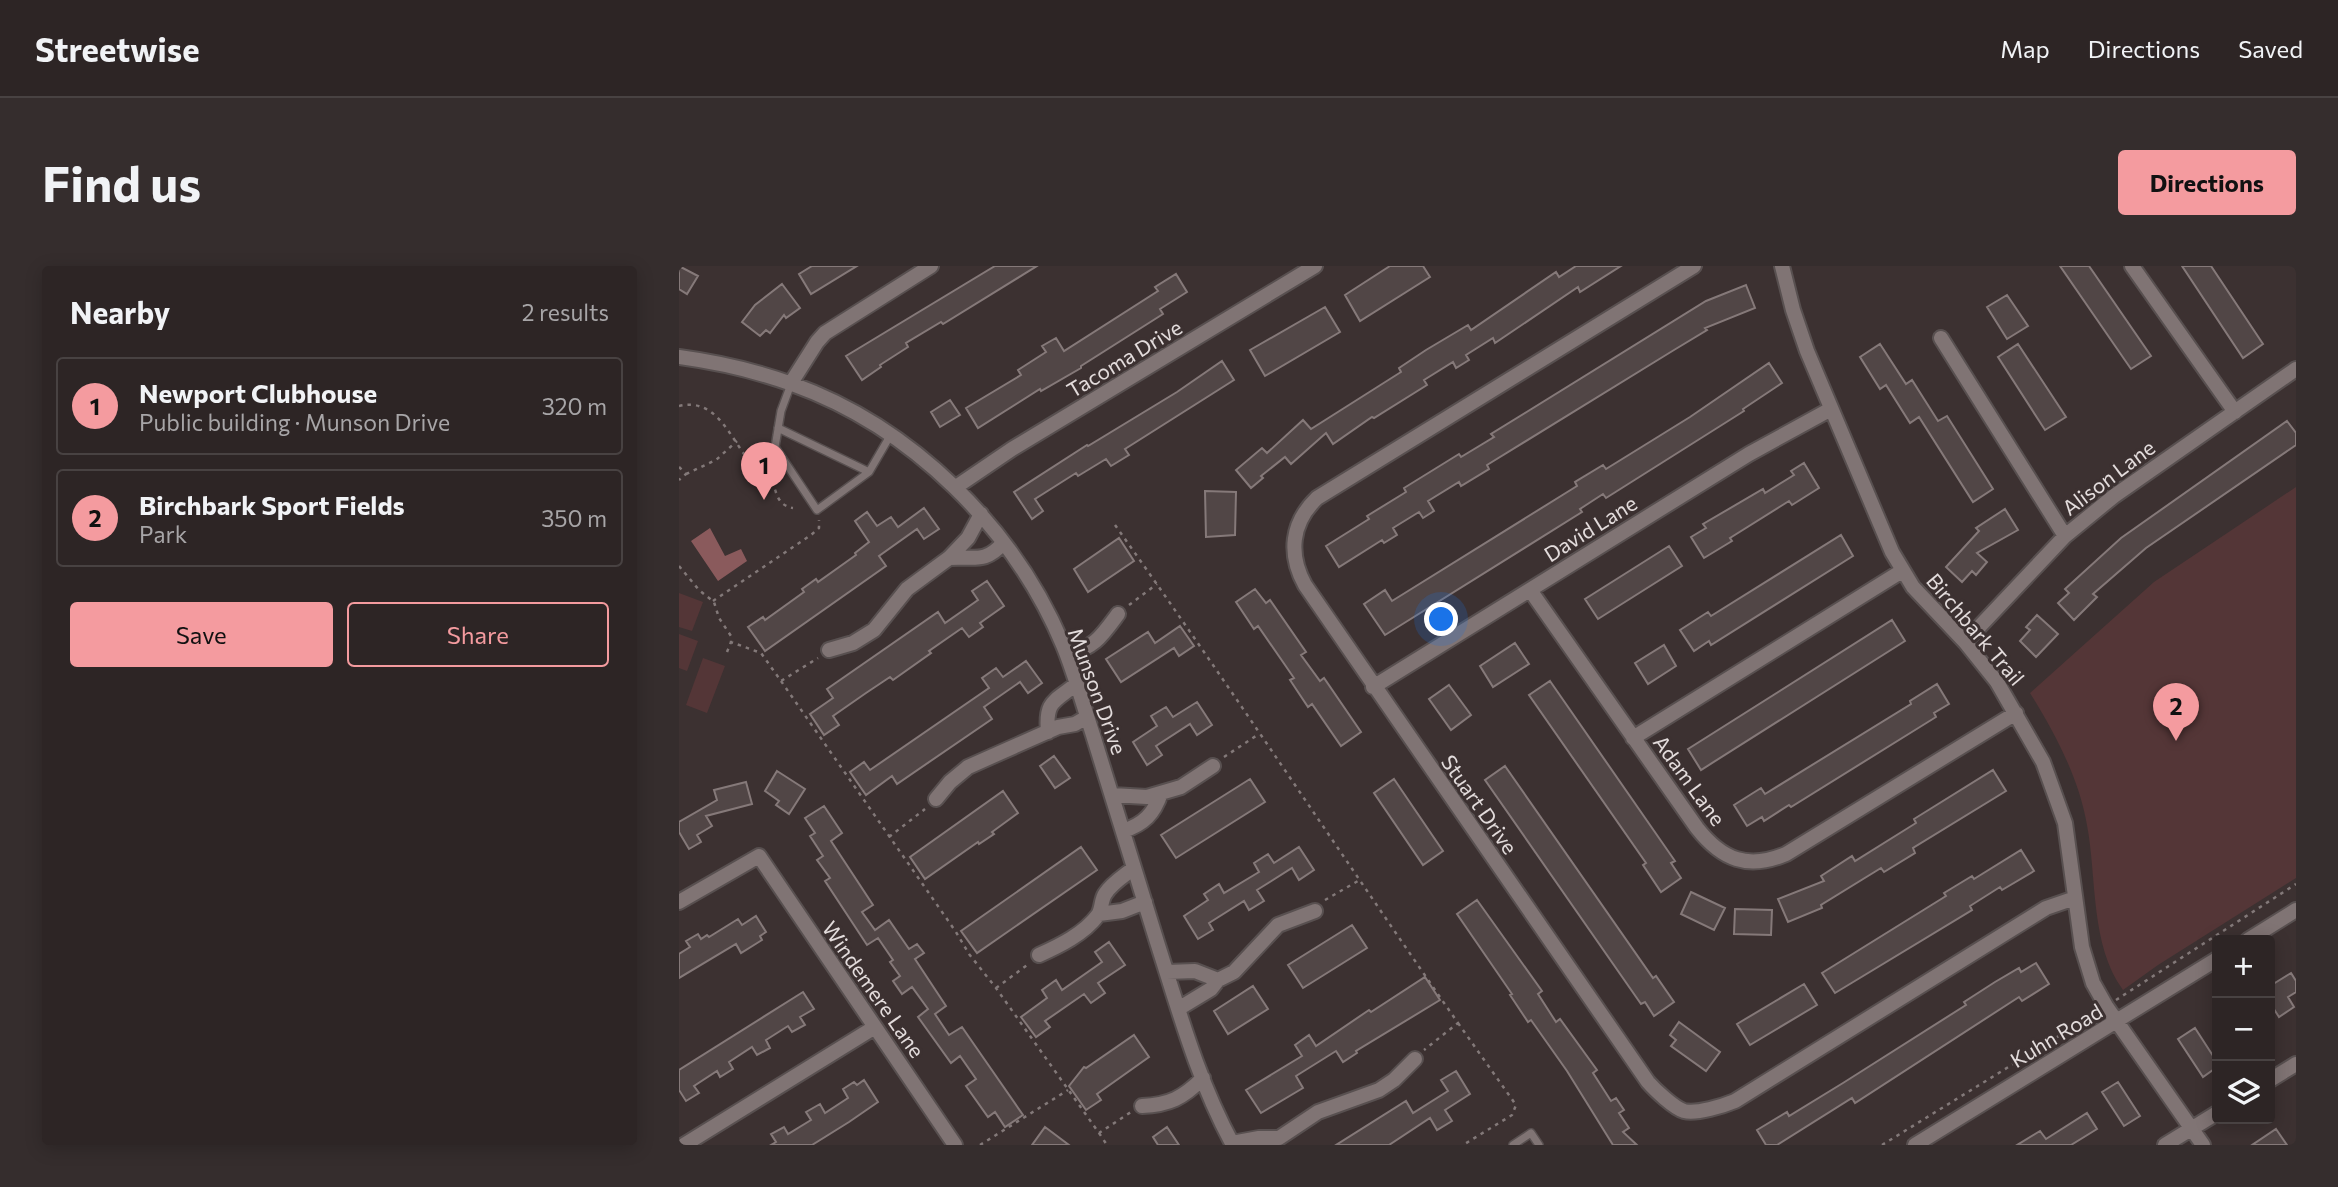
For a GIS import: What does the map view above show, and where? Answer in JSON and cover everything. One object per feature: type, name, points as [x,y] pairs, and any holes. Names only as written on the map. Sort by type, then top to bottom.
[{"type":"street","points":[[791,383],[817,342],[834,325],[931,266]]},
{"type":"street","name":"Stuart Drive","points":[[1694,266],[1338,485],[1310,505],[1295,533],[1293,553],[1297,572],[1373,687],[1648,1082],[1658,1093],[1684,1111],[1719,1108],[1735,1101],[2046,908],[2075,898]]},
{"type":"street","name":"Birchbark Trail","points":[[1782,266],[1793,310],[1831,409],[1902,570],[1913,587],[1965,642],[1997,682],[2043,762],[2062,812],[2070,846],[2082,947],[2099,995],[2203,1145]]},
{"type":"street","points":[[2132,266],[2235,412]]},
{"type":"street","name":"Tacoma Drive","points":[[956,488],[1012,449],[1309,268]]},
{"type":"street","points":[[1941,338],[2065,536]]},
{"type":"street","name":"Munson Drive","points":[[679,357],[704,360],[791,383],[850,411],[890,436],[956,488],[981,514],[1003,544],[1032,587],[1067,655],[1187,1041],[1232,1144]]},
{"type":"street","name":"Alison Lane","points":[[1965,642],[2065,536],[2114,496],[2296,369]]},
{"type":"street","name":"David Lane","points":[[1373,687],[1749,454],[1831,409]]},
{"type":"street","points":[[829,650],[853,643],[874,630],[907,589],[949,558],[968,538],[981,514]]},
{"type":"street","points":[[949,558],[984,558],[993,555],[1003,544]]},
{"type":"street","points":[[1633,738],[1902,570]]},
{"type":"street","name":"Adam Lane","points":[[1530,590],[1706,840],[1729,857],[1764,862],[1786,854],[2016,713]]},
{"type":"street","points":[[1067,655],[1086,650],[1100,639],[1118,614]]},
{"type":"street","points":[[1048,732],[1046,715],[1049,705],[1076,684]]},
{"type":"street","points":[[936,799],[950,782],[968,767],[1087,717]]},
{"type":"street","points":[[1112,794],[1147,797],[1181,787],[1213,766]]},
{"type":"street","points":[[1123,831],[1136,827],[1150,816],[1161,793]]},
{"type":"street","name":"Windemere Lane","points":[[679,902],[759,856],[955,1145]]},
{"type":"street","points":[[1039,955],[1060,946],[1078,933],[1098,914],[1103,895],[1134,868]]},
{"type":"street","points":[[1098,914],[1122,911],[1145,902]]},
{"type":"street","points":[[1178,1009],[1211,989],[1218,980],[1234,972],[1278,925],[1315,911]]},
{"type":"street","points":[[2256,935],[2296,911]]},
{"type":"street","name":"Kuhn Road","points":[[1915,1145],[2212,962]]},
{"type":"street","points":[[1167,972],[1195,971],[1218,980]]},
{"type":"street","points":[[684,1145],[875,1027]]},
{"type":"street","points":[[1232,1144],[1259,1138],[1278,1142],[1318,1112],[1379,1090],[1394,1080],[1415,1059]]},
{"type":"street","points":[[2275,1077],[2296,1064]]},
{"type":"street","points":[[1142,1105],[1163,1105],[1192,1089],[1203,1078]]},
{"type":"street","points":[[2165,1145],[2212,1116]]},
{"type":"lane","points":[[791,383],[781,411],[775,447],[817,510],[869,472],[890,436]]},
{"type":"lane","points":[[778,428],[869,472]]},
{"type":"lane","points":[[1513,1145],[1531,1133],[1539,1145]]},
{"type":"path","points":[[679,406],[695,404],[705,407],[737,441],[744,454],[763,467],[771,478],[779,500],[793,508]]},
{"type":"path","points":[[679,480],[716,460],[737,441]]},
{"type":"path","points":[[679,467],[686,474]]},
{"type":"path","points":[[713,601],[811,535],[819,528],[819,519]]},
{"type":"path","points":[[1115,525],[1210,658],[1359,881],[1516,1105],[1512,1115],[1463,1145]]},
{"type":"path","points":[[679,566],[699,590],[713,601],[719,618],[731,636],[727,652]]},
{"type":"path","points":[[1118,614],[1157,584]]},
{"type":"path","points":[[731,642],[761,653],[957,932],[969,954],[1107,1145]]},
{"type":"path","points":[[781,681],[829,650]]},
{"type":"path","points":[[1213,766],[1259,734]]},
{"type":"path","points":[[889,837],[936,799]]},
{"type":"path","points":[[1315,911],[1329,897],[1359,881]]},
{"type":"path","points":[[2120,997],[2296,884]]},
{"type":"path","points":[[996,988],[1039,955]]},
{"type":"path","points":[[1882,1145],[2094,1013]]},
{"type":"path","points":[[1415,1059],[1431,1042],[1458,1023]]},
{"type":"path","points":[[980,1145],[1069,1090]]},
{"type":"path","points":[[1099,1133],[1142,1105]]},
{"type":"shaded area","points":[[2296,487],[2296,878],[2123,990],[2112,972],[2100,932],[2087,825],[2078,790],[2057,740],[2030,693],[2154,582]]},
{"type":"shaded area","points":[[710,528],[725,556],[741,549],[747,561],[718,581],[691,541]]},
{"type":"shaded area","points":[[679,593],[703,602],[692,631],[679,627]]},
{"type":"shaded area","points":[[679,634],[698,641],[687,671],[679,668]]},
{"type":"shaded area","points":[[703,658],[725,666],[707,713],[686,705]]},
{"type":"building","points":[[679,266],[698,276],[687,294],[679,289]]},
{"type":"building","points":[[812,266],[857,266],[811,294],[799,274]]},
{"type":"building","points":[[995,266],[1037,266],[943,324],[941,322],[906,343],[908,347],[862,380],[846,356]]},
{"type":"building","points":[[1390,266],[1423,266],[1430,277],[1360,321],[1345,295]]},
{"type":"building","points":[[1576,266],[1621,266],[1580,292],[1578,287],[1495,343],[1493,338],[1466,355],[1469,360],[1456,368],[1453,362],[1424,380],[1427,385],[1372,417],[1333,444],[1326,433],[1291,464],[1285,457],[1261,476],[1263,478],[1251,488],[1236,470],[1262,448],[1267,453],[1303,420],[1311,429],[1401,372],[1399,368],[1426,350],[1468,325],[1471,330],[1556,272],[1559,277]]},
{"type":"building","points":[[2060,266],[2089,266],[2151,356],[2131,369]]},
{"type":"building","points":[[2182,266],[2211,266],[2263,344],[2243,358]]},
{"type":"building","points":[[1176,274],[1187,292],[1160,309],[1163,314],[1081,368],[1041,391],[1040,389],[978,428],[966,408],[1021,375],[1018,370],[1046,352],[1042,346],[1056,338],[1064,351],[1158,291],[1155,287]]},
{"type":"building","points":[[782,284],[800,308],[786,318],[784,315],[770,333],[766,330],[760,336],[742,322],[755,305]]},
{"type":"building","points":[[1746,285],[1755,308],[1705,328],[1707,330],[1487,465],[1489,469],[1461,486],[1459,482],[1428,501],[1434,511],[1423,518],[1419,512],[1393,528],[1397,535],[1384,543],[1382,540],[1339,567],[1326,546],[1406,492],[1404,488],[1459,454],[1461,457],[1494,437],[1491,434],[1706,301]]},
{"type":"building","points":[[2007,295],[2028,326],[2007,339],[1987,307]]},
{"type":"building","points":[[1325,307],[1340,332],[1265,376],[1250,350]]},
{"type":"building","points":[[1880,344],[1906,384],[1912,380],[1938,421],[1947,416],[1993,489],[1973,502],[1919,417],[1910,423],[1886,385],[1880,389],[1860,357]]},
{"type":"building","points":[[2018,344],[2066,417],[2045,430],[1998,357]]},
{"type":"building","points":[[1222,361],[1234,380],[1125,449],[1129,455],[1111,466],[1106,459],[1078,476],[1076,473],[1035,499],[1043,511],[1032,519],[1014,492],[1177,392]]},
{"type":"building","points":[[1769,363],[1782,383],[1743,409],[1744,411],[1606,498],[1603,494],[1580,509],[1582,512],[1385,635],[1364,604],[1385,590],[1392,601],[1577,486],[1575,482],[1603,465],[1606,469],[1690,417]]},
{"type":"building","points":[[950,400],[960,415],[940,427],[931,412]]},
{"type":"building","points":[[2287,421],[2296,433],[2296,445],[2146,548],[2093,594],[2097,597],[2074,620],[2058,603],[2069,593],[2065,589],[2121,538]]},
{"type":"building","points":[[1804,463],[1819,488],[1792,505],[1789,501],[1730,538],[1732,541],[1704,558],[1691,537],[1706,528],[1703,524],[1763,489],[1765,493],[1794,475],[1791,471]]},
{"type":"building","points":[[1205,491],[1236,492],[1235,535],[1206,537]]},
{"type":"building","points":[[924,508],[939,529],[924,539],[917,529],[879,556],[886,566],[765,651],[748,627],[763,617],[765,620],[804,592],[802,589],[816,579],[818,582],[856,555],[855,553],[869,542],[855,521],[867,512],[877,526],[891,517],[898,527]]},
{"type":"building","points":[[2005,509],[2018,530],[1977,553],[1987,562],[1976,575],[1972,571],[1962,582],[1946,567],[1979,531],[1976,528]]},
{"type":"building","points":[[1841,535],[1853,556],[1711,645],[1709,641],[1694,651],[1680,630],[1708,612],[1711,616]]},
{"type":"building","points":[[1119,538],[1134,561],[1088,592],[1074,569]]},
{"type":"building","points":[[1669,546],[1682,566],[1598,619],[1585,599]]},
{"type":"building","points":[[987,581],[1004,606],[980,623],[983,627],[969,637],[962,628],[893,680],[890,677],[866,693],[833,716],[839,725],[824,735],[810,714],[833,698],[827,689],[938,612],[945,623],[978,600],[972,591]]},
{"type":"building","points":[[1255,589],[1266,603],[1270,600],[1306,652],[1301,655],[1320,681],[1324,678],[1361,732],[1341,746],[1312,704],[1308,707],[1290,680],[1294,678],[1258,626],[1254,629],[1236,602]]},
{"type":"building","points":[[2037,615],[2058,634],[2036,657],[2020,641],[2030,630],[2026,627]]},
{"type":"building","points":[[1892,620],[1905,641],[1701,770],[1688,749]]},
{"type":"building","points":[[1180,626],[1194,646],[1179,656],[1174,648],[1121,682],[1106,659],[1148,632],[1155,643]]},
{"type":"building","points":[[1515,643],[1529,664],[1493,687],[1480,666]]},
{"type":"building","points":[[1664,645],[1676,666],[1648,684],[1635,663]]},
{"type":"building","points":[[1026,661],[1042,683],[1028,693],[1020,682],[984,707],[992,719],[897,784],[892,776],[866,795],[850,772],[864,762],[870,770],[989,688],[982,678],[996,668],[1003,677]]},
{"type":"building","points":[[1550,681],[1675,861],[1671,863],[1681,878],[1661,892],[1643,865],[1646,863],[1529,695]]},
{"type":"building","points":[[1937,684],[1949,704],[1934,713],[1936,717],[1791,807],[1789,805],[1764,821],[1762,817],[1747,826],[1734,805],[1761,788],[1765,794],[1911,704],[1910,701]]},
{"type":"building","points":[[1449,685],[1471,715],[1451,730],[1429,699]]},
{"type":"building","points":[[1197,702],[1212,725],[1197,735],[1190,724],[1156,746],[1162,755],[1147,765],[1133,742],[1157,726],[1151,716],[1166,707],[1173,717]]},
{"type":"building","points":[[1054,756],[1070,778],[1055,788],[1040,766]]},
{"type":"building","points":[[1505,766],[1653,978],[1656,976],[1674,1002],[1654,1016],[1645,1002],[1641,1004],[1485,780]]},
{"type":"building","points":[[1993,770],[2006,791],[1913,848],[1915,853],[1884,872],[1881,868],[1821,905],[1822,908],[1788,922],[1778,899],[1824,881],[1821,876],[1852,856],[1855,861],[1916,823],[1914,819]]},
{"type":"building","points":[[777,771],[805,789],[789,814],[776,805],[779,801],[765,791]]},
{"type":"building","points":[[1250,779],[1265,802],[1176,858],[1161,835]]},
{"type":"building","points":[[1394,779],[1443,851],[1423,865],[1374,793]]},
{"type":"building","points":[[746,782],[752,804],[706,816],[712,826],[697,835],[701,842],[689,849],[679,832],[679,822],[717,800],[714,790]]},
{"type":"building","points":[[1003,791],[1018,813],[992,832],[994,834],[925,879],[910,857]]},
{"type":"building","points":[[824,806],[842,833],[831,841],[873,905],[862,912],[875,930],[889,920],[909,949],[917,944],[924,953],[915,959],[946,1006],[935,1014],[949,1035],[962,1027],[1023,1115],[1005,1127],[995,1112],[988,1117],[966,1086],[976,1079],[960,1056],[951,1063],[918,1017],[928,1009],[912,987],[902,994],[893,981],[900,976],[878,938],[867,945],[825,881],[830,878],[817,860],[823,856],[810,836],[815,833],[805,818]]},
{"type":"building","points":[[1081,847],[1097,870],[977,953],[961,931]]},
{"type":"building","points":[[1299,847],[1314,870],[1299,880],[1292,868],[1257,890],[1264,901],[1249,910],[1244,901],[1209,923],[1213,930],[1198,939],[1184,916],[1208,900],[1204,894],[1219,884],[1224,893],[1259,872],[1254,863],[1268,854],[1274,863]]},
{"type":"building","points":[[2021,850],[2034,871],[2002,890],[2000,887],[1970,906],[1972,910],[1835,993],[1822,973],[1946,896],[1944,893],[1972,876],[1974,879]]},
{"type":"building","points":[[1691,892],[1725,908],[1714,930],[1681,914]]},
{"type":"building","points":[[1477,900],[1542,991],[1538,994],[1556,1022],[1560,1019],[1597,1070],[1593,1073],[1611,1101],[1616,1098],[1624,1110],[1619,1113],[1629,1128],[1623,1132],[1637,1145],[1613,1145],[1567,1071],[1531,1020],[1528,1022],[1457,914]]},
{"type":"building","points":[[1735,909],[1772,910],[1771,935],[1734,934]]},
{"type":"building","points":[[756,916],[766,932],[760,936],[762,940],[741,953],[736,944],[679,978],[679,954],[690,947],[686,941],[698,934],[701,939],[707,935],[709,937],[738,919],[742,925]]},
{"type":"building","points":[[1352,925],[1367,948],[1303,988],[1288,965]]},
{"type":"building","points":[[1109,942],[1125,965],[1098,983],[1105,993],[1091,1003],[1084,994],[1045,1021],[1050,1027],[1036,1037],[1021,1017],[1047,998],[1042,990],[1056,980],[1062,990],[1102,962],[1095,952]]},
{"type":"building","points":[[2036,963],[2049,984],[2022,1001],[2019,997],[1855,1103],[1852,1098],[1777,1145],[1766,1145],[1757,1130],[1787,1112],[1789,1116],[1843,1083],[1966,1005],[1964,1002],[1995,982],[2019,968],[2021,972]]},
{"type":"building","points":[[2291,973],[2296,981],[2296,992],[2288,997],[2294,1007],[2279,1017],[2275,1011],[2275,983]]},
{"type":"building","points":[[1425,977],[1440,1000],[1356,1051],[1357,1053],[1343,1062],[1336,1051],[1296,1076],[1303,1088],[1261,1113],[1246,1090],[1302,1056],[1295,1045],[1309,1035],[1316,1046]]},
{"type":"building","points":[[1804,984],[1817,1005],[1750,1045],[1737,1024]]},
{"type":"building","points":[[1253,986],[1268,1009],[1228,1034],[1214,1011]]},
{"type":"building","points":[[803,992],[814,1009],[800,1017],[805,1025],[792,1032],[788,1026],[766,1040],[770,1048],[757,1055],[752,1047],[729,1062],[733,1069],[720,1077],[717,1071],[694,1086],[699,1093],[686,1101],[679,1090],[679,1070]]},
{"type":"building","points":[[1679,1022],[1720,1052],[1706,1071],[1671,1046],[1676,1040],[1670,1035]]},
{"type":"building","points":[[2195,1028],[2212,1054],[2212,1071],[2203,1077],[2178,1039]]},
{"type":"building","points":[[1134,1035],[1149,1057],[1097,1094],[1101,1100],[1086,1110],[1069,1086],[1084,1067]]},
{"type":"building","points":[[1456,1071],[1470,1094],[1445,1110],[1452,1121],[1437,1130],[1430,1118],[1389,1145],[1336,1145],[1406,1101],[1413,1113],[1448,1091],[1441,1080]]},
{"type":"building","points":[[864,1080],[878,1102],[812,1145],[771,1145],[776,1142],[771,1134],[784,1127],[788,1134],[811,1120],[806,1112],[820,1104],[825,1113],[848,1098],[843,1089],[854,1082],[857,1085]]},
{"type":"building","points":[[2118,1082],[2140,1116],[2124,1126],[2102,1092]]},
{"type":"building","points":[[2087,1113],[2097,1129],[2071,1145],[2017,1145],[2040,1131],[2046,1139]]},
{"type":"building","points":[[1045,1127],[1069,1145],[1032,1145]]},
{"type":"building","points":[[1167,1127],[1179,1145],[1158,1145],[1153,1137]]},
{"type":"building","points":[[2276,1129],[2287,1145],[2252,1145]]},
{"type":"place","name":"Newport Clubhouse","points":[[764,500]]},
{"type":"place","name":"Birchbark Sport Fields","points":[[2176,741]]}]
